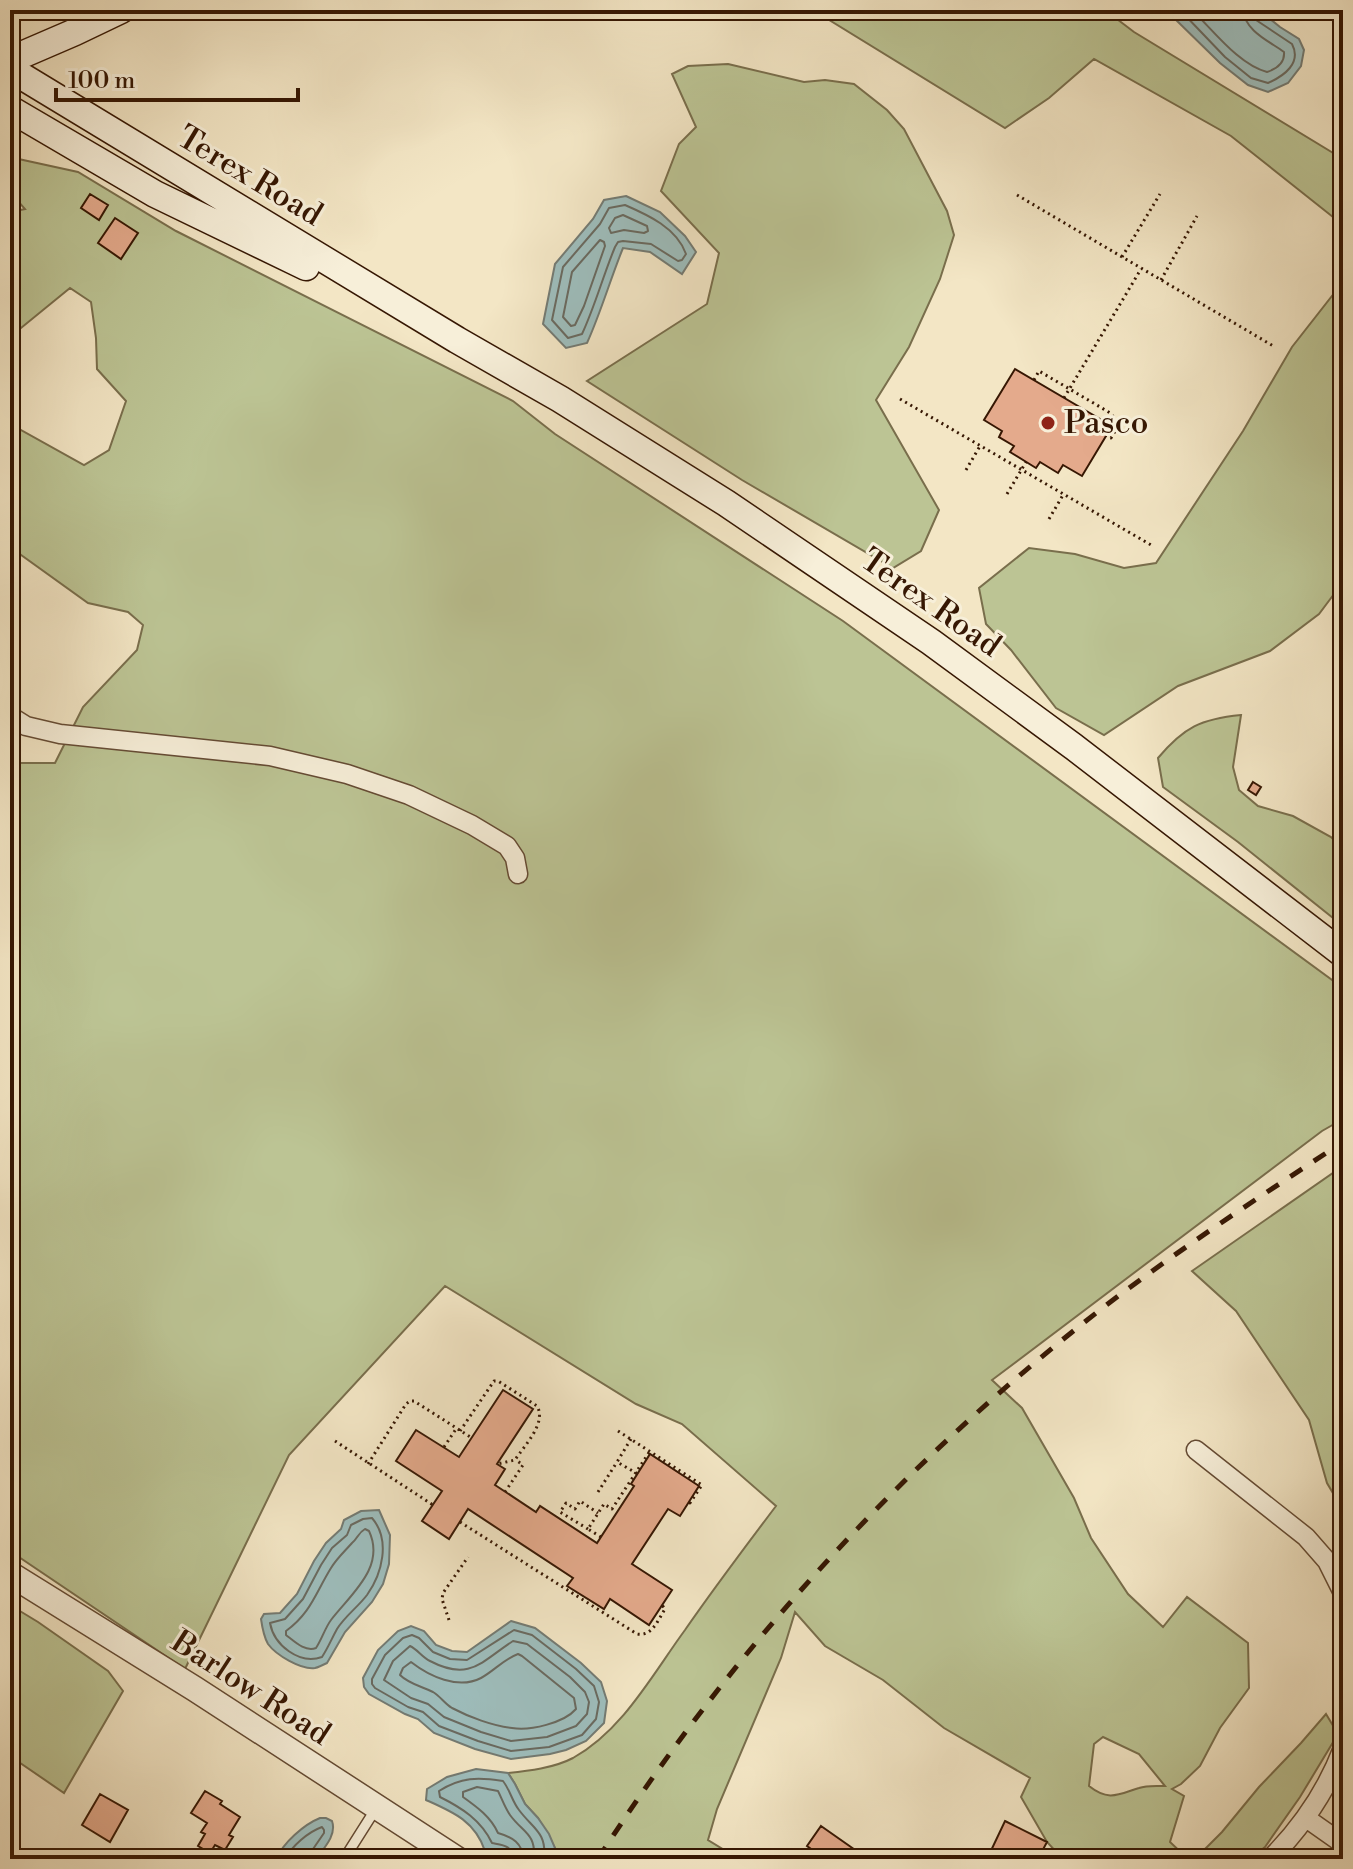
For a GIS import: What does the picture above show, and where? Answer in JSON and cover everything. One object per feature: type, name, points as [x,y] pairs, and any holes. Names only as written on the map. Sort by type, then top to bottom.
[{"type":"main road","points":[[10,60],[121,10]]},
{"type":"main road","name":"Terex Road","points":[[10,69],[457,340],[560,399],[726,503],[931,642],[1074,747],[1343,954]]},
{"type":"main road","name":"Terex Road","points":[[10,109],[155,194],[457,340]]},
{"type":"street","points":[[10,716],[26,726],[60,734],[270,756],[347,774],[409,795],[472,825],[507,846],[515,858],[518,874]]},
{"type":"street","points":[[1196,1450],[1306,1537],[1327,1561],[1343,1593]]},
{"type":"street","name":"Barlow Road","points":[[10,1574],[195,1689],[457,1859]]},
{"type":"street","points":[[1270,1859],[1306,1818],[1343,1748]]},
{"type":"street","points":[[1306,1818],[1343,1844]]},
{"type":"lane","points":[[344,1859],[377,1807]]},
{"type":"path","points":[[1122,257],[1160,194]]},
{"type":"path","points":[[1017,195],[1275,347]]},
{"type":"path","points":[[1161,280],[1197,216]]},
{"type":"path","points":[[1064,398],[1141,269]]},
{"type":"path","points":[[1034,380],[1039,371],[1112,414],[1117,428],[1111,438],[1106,435]]},
{"type":"path","points":[[900,399],[1151,545]]},
{"type":"path","points":[[966,470],[980,445]]},
{"type":"path","points":[[1007,494],[1026,462]]},
{"type":"path","points":[[1049,519],[1064,494]]},
{"type":"path","points":[[444,1447],[494,1381],[498,1381],[537,1406],[541,1417],[515,1460],[497,1464]]},
{"type":"path","points":[[368,1464],[410,1401],[472,1438]]},
{"type":"path","points":[[618,1431],[702,1485],[690,1501]]},
{"type":"path","points":[[598,1492],[631,1439]]},
{"type":"path","points":[[335,1441],[433,1505]]},
{"type":"path","points":[[588,1529],[604,1504],[612,1509],[650,1451]]},
{"type":"path","points":[[505,1492],[523,1465],[515,1460]]},
{"type":"path","points":[[617,1462],[636,1474]]},
{"type":"path","points":[[598,1513],[580,1501],[575,1509],[566,1503],[560,1512],[601,1537]]},
{"type":"path","points":[[460,1522],[637,1634],[648,1634],[665,1609],[662,1605]]},
{"type":"path","points":[[591,1539],[594,1534]]},
{"type":"path","points":[[449,1620],[443,1593],[468,1557]]},
{"type":"green space","points":[[813,10],[1105,10],[1134,32],[1343,159],[1343,225],[1231,136],[1094,59],[1049,98],[1005,128]]},
{"type":"green space","points":[[728,64],[804,82],[825,80],[854,84],[887,110],[904,129],[947,211],[954,235],[940,279],[909,347],[876,400],[939,510],[921,551],[893,568],[742,480],[587,381],[707,304],[719,253],[661,191],[679,144],[696,127],[672,74],[688,66]]},
{"type":"green space","points":[[14,158],[78,172],[176,231],[513,401],[555,434],[843,621],[1343,988],[1343,1119],[1322,1131],[992,1380],[1022,1408],[1074,1498],[1091,1538],[1128,1594],[1163,1627],[1187,1597],[1248,1643],[1249,1688],[1220,1728],[1200,1766],[1172,1789],[1184,1796],[1170,1842],[1188,1859],[1059,1859],[1021,1797],[1030,1778],[944,1728],[883,1680],[825,1646],[795,1612],[781,1658],[717,1809],[708,1840],[739,1859],[551,1859],[555,1848],[508,1773],[566,1761],[607,1733],[635,1700],[776,1506],[682,1424],[636,1404],[445,1286],[289,1455],[185,1669],[10,1551],[10,763],[55,763],[83,707],[137,650],[143,625],[128,612],[88,603],[10,547],[10,424],[84,465],[109,450],[126,401],[97,369],[91,302],[70,288],[10,337],[10,212],[25,209],[10,192],[10,162]],"holes":[[[1103,1737],[1139,1754],[1165,1786],[1145,1786],[1114,1795],[1102,1794],[1089,1786],[1094,1744]]]},
{"type":"green space","points":[[1343,274],[1343,582],[1319,614],[1270,651],[1178,686],[1104,735],[1056,708],[1011,650],[986,624],[979,588],[1029,548],[1075,554],[1124,568],[1156,563],[1243,431],[1292,347],[1335,292]]},
{"type":"green space","points":[[1241,715],[1233,767],[1239,790],[1258,806],[1293,816],[1331,837],[1343,849],[1343,926],[1163,787],[1158,758],[1176,739],[1204,722]]},
{"type":"green space","points":[[1343,1166],[1343,1510],[1327,1483],[1309,1420],[1236,1311],[1192,1271]]},
{"type":"green space","points":[[10,1605],[108,1671],[123,1691],[64,1793],[10,1756]]},
{"type":"green space","points":[[1326,1714],[1338,1734],[1265,1847],[1250,1859],[1195,1859],[1222,1832]]},
{"type":"water","points":[[1172,10],[1259,10],[1299,39],[1304,50],[1301,66],[1288,83],[1268,92],[1248,85],[1220,63],[1173,17]]},
{"type":"water","points":[[626,196],[660,212],[685,236],[696,252],[682,274],[650,252],[623,248],[587,343],[566,348],[543,324],[555,264],[593,219],[604,200]]},
{"type":"water","points":[[379,1510],[390,1535],[389,1564],[383,1584],[372,1602],[345,1632],[327,1663],[309,1668],[283,1657],[272,1648],[263,1632],[261,1619],[264,1614],[280,1613],[297,1594],[314,1561],[326,1543],[341,1529],[344,1520],[361,1511]]},
{"type":"water","points":[[511,1621],[535,1628],[601,1682],[607,1701],[604,1723],[586,1741],[550,1754],[511,1759],[434,1733],[418,1719],[369,1694],[364,1687],[363,1678],[378,1650],[398,1631],[411,1626],[424,1631],[436,1645],[467,1652]]},
{"type":"water","points":[[476,1769],[508,1773],[525,1804],[549,1834],[555,1848],[551,1859],[508,1859],[501,1852],[485,1851],[469,1825],[426,1800],[427,1789],[447,1777]]},
{"type":"water","points":[[320,1818],[332,1821],[333,1831],[316,1859],[277,1859],[295,1835]]},
{"type":"building","points":[[90,194],[108,205],[99,220],[81,208]]},
{"type":"building","points":[[115,218],[138,233],[121,259],[98,243]]},
{"type":"building","name":"Pasco","points":[[1015,369],[1112,426],[1082,476],[1063,465],[1058,473],[1040,462],[1036,468],[1010,452],[1014,446],[999,437],[1002,431],[984,420]]},
{"type":"building","points":[[1253,782],[1261,787],[1256,795],[1248,790]]},
{"type":"building","points":[[503,1390],[533,1409],[497,1464],[505,1469],[495,1485],[536,1512],[540,1506],[597,1543],[634,1486],[631,1484],[650,1454],[699,1486],[680,1516],[668,1509],[632,1564],[672,1590],[649,1625],[610,1599],[604,1609],[567,1586],[573,1578],[468,1509],[449,1539],[422,1521],[442,1491],[396,1461],[416,1430],[459,1457]]},
{"type":"building","points":[[205,1791],[240,1817],[229,1835],[233,1837],[225,1850],[215,1845],[210,1853],[198,1846],[207,1823],[191,1813]]},
{"type":"building","points":[[100,1794],[128,1810],[110,1842],[82,1825]]},
{"type":"building","points":[[1005,1821],[1047,1842],[1038,1859],[987,1859]]},
{"type":"building","points":[[821,1826],[868,1859],[825,1859],[807,1846]]},
{"type":"railway","points":[[598,1859],[647,1786],[752,1647],[809,1581],[930,1456],[994,1397],[1129,1288],[1343,1142]]},
{"type":"place","name":"Pasco","points":[[1048,423]]}]
